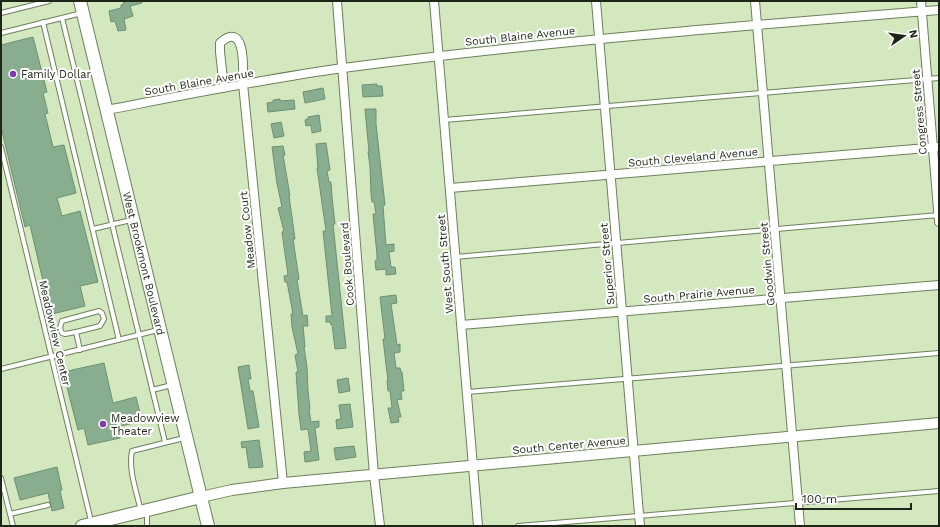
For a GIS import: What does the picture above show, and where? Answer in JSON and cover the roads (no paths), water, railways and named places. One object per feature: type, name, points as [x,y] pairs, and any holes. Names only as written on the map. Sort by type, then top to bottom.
[{"type":"main road","name":"West Brookmont Boulevard","points":[[82,7],[208,526]]},
{"type":"main road","points":[[87,525],[201,497]]},
{"type":"street","name":"Cook Boulevard","points":[[338,1],[374,475],[380,526]]},
{"type":"street","name":"West South Street","points":[[434,1],[478,526]]},
{"type":"street","name":"Superior Street","points":[[596,1],[640,526]]},
{"type":"street","name":"Goodwin Street","points":[[755,1],[800,526]]},
{"type":"street","name":"Congress Street","points":[[921,1],[927,79],[936,147],[939,217]]},
{"type":"street","name":"South Blaine Avenue","points":[[107,110],[243,84],[343,68],[438,56],[599,38],[939,10]]},
{"type":"street","name":"Meadow Court","points":[[224,88],[220,43],[225,39],[232,38],[236,39],[240,43],[243,51],[243,84],[282,483]]},
{"type":"street","name":"South Cleveland Avenue","points":[[450,188],[936,147]]},
{"type":"street","name":"South Prairie Avenue","points":[[461,325],[939,285]]},
{"type":"street","name":"South Center Avenue","points":[[201,497],[232,490],[282,483],[939,423]]},
{"type":"lane","points":[[1,13],[49,1]]},
{"type":"lane","points":[[1,33],[62,18],[82,7]]},
{"type":"lane","points":[[62,18],[165,442]]},
{"type":"lane","points":[[43,22],[118,340]]},
{"type":"lane","points":[[444,120],[939,78]]},
{"type":"lane","name":"Meadowview Center","points":[[1,147],[52,356],[87,525]]},
{"type":"lane","points":[[456,258],[775,229],[939,217]]},
{"type":"lane","points":[[93,229],[133,219]]},
{"type":"lane","points":[[99,311],[102,313],[104,319],[100,326],[76,332],[62,334],[60,328],[62,321],[99,311]]},
{"type":"lane","points":[[1,369],[160,330]]},
{"type":"lane","points":[[76,332],[80,350]]},
{"type":"lane","points":[[467,392],[939,353]]},
{"type":"lane","points":[[152,390],[174,385]]},
{"type":"lane","points":[[160,421],[182,416]]},
{"type":"lane","points":[[147,526],[133,476],[132,451],[187,437]]},
{"type":"lane","points":[[1,478],[13,526]]},
{"type":"lane","points":[[518,526],[939,491]]},
{"type":"lane","points":[[10,514],[48,505]]},
{"type":"place","name":"Family Dollar","points":[[13,74]]},
{"type":"place","name":"Meadowview Theater","points":[[103,424]]}]
